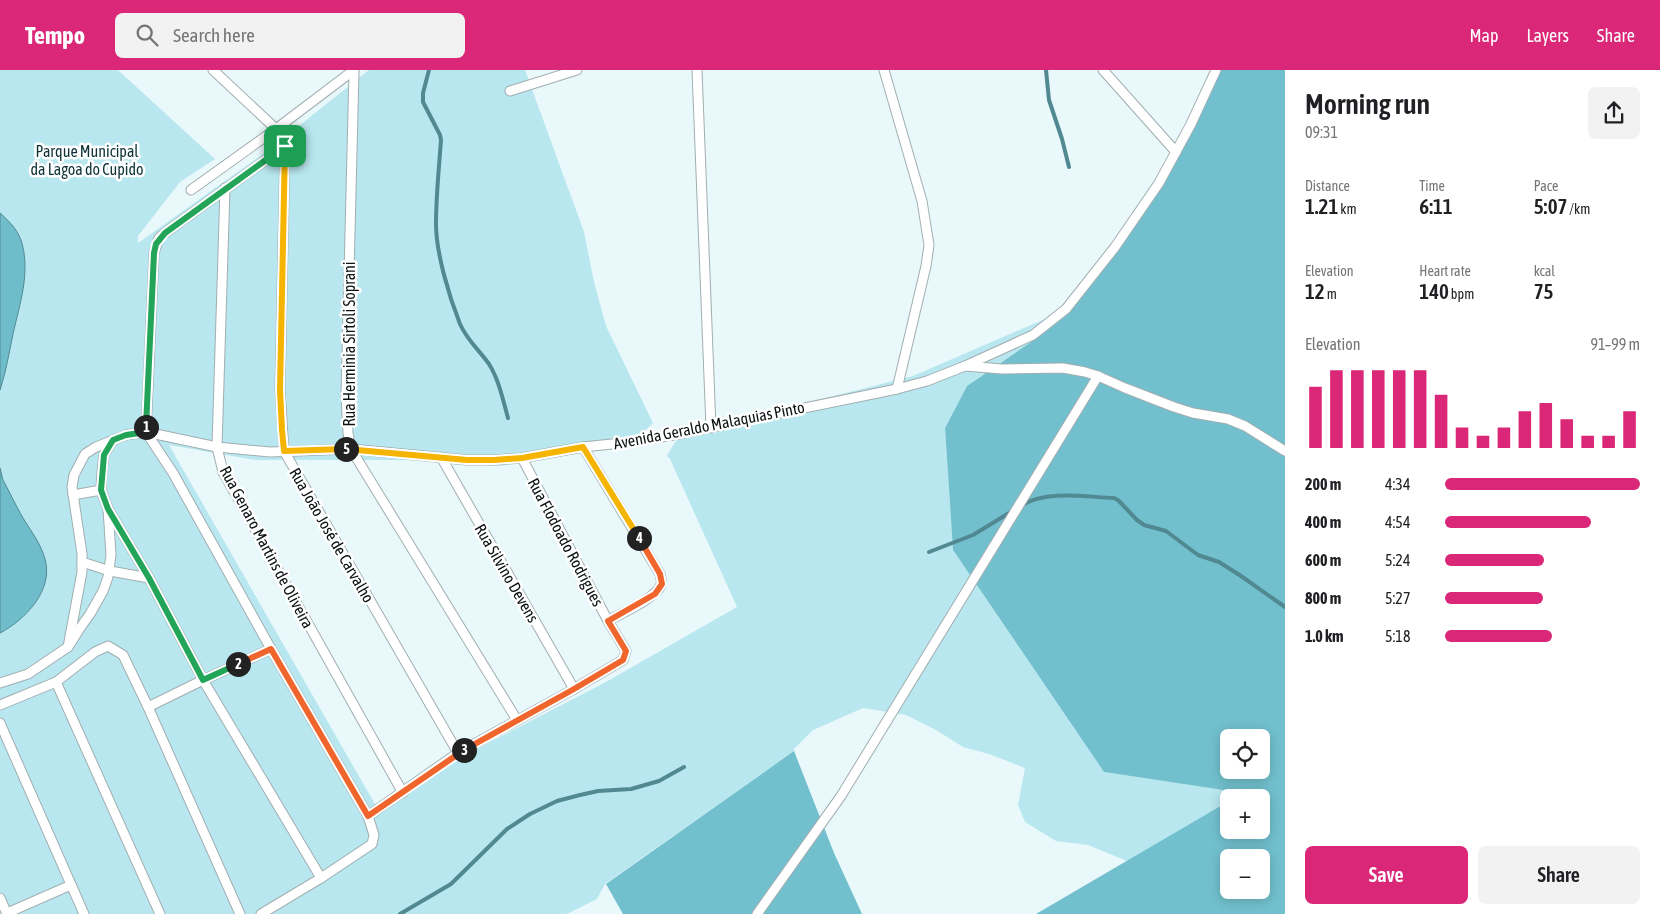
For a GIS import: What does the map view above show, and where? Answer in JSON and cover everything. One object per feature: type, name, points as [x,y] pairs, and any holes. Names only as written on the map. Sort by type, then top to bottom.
[{"type":"street","points":[[213,70],[276,129],[285,146],[165,233],[156,244],[154,253],[146,432],[172,473],[368,816],[374,835],[372,844],[321,878],[261,914]]},
{"type":"street","points":[[191,190],[354,70]]},
{"type":"street","name":"Rua Herminia Sirtoli Soprani","points":[[354,70],[346,395],[348,433],[351,449],[517,720]]},
{"type":"street","points":[[510,91],[576,70]]},
{"type":"street","points":[[697,70],[711,428]]},
{"type":"street","points":[[884,70],[922,201],[928,245],[926,266],[898,389]]},
{"type":"street","points":[[1103,70],[1176,152]]},
{"type":"street","name":"Avenida Geraldo Malaquias Pinto","points":[[68,647],[82,572],[72,487],[74,475],[86,454],[96,447],[126,435],[146,432],[217,447],[270,452],[351,449],[440,458],[494,460],[522,458],[711,428],[898,389],[927,380],[965,366],[1033,335],[1066,309],[1115,246],[1159,182],[1191,124],[1216,70]]},
{"type":"street","name":"Rua João José de Carvalho","points":[[285,146],[280,390],[284,451],[458,753]]},
{"type":"street","name":"Rua Genaro Martins de Oliveira","points":[[225,188],[217,447],[223,472],[403,793]]},
{"type":"street","points":[[965,366],[1002,370],[1063,368],[1098,376],[1174,407],[1193,413],[1228,419],[1245,426],[1285,451]]},
{"type":"street","points":[[757,914],[841,796],[1098,376]]},
{"type":"street","points":[[113,440],[104,455],[101,490],[108,509],[149,578],[203,680],[321,878]]},
{"type":"street","points":[[583,447],[662,579],[662,584],[655,594],[608,621]]},
{"type":"street","name":"Rua Silvino Devens","points":[[440,458],[574,689]]},
{"type":"street","name":"Rua Flodoado Rodrigues","points":[[522,458],[608,621],[626,651],[623,660],[574,689]]},
{"type":"street","points":[[73,495],[101,490]]},
{"type":"street","points":[[0,684],[28,674],[68,647],[90,614],[103,592],[110,571],[111,548],[108,509]]},
{"type":"street","points":[[82,562],[110,571],[149,578]]},
{"type":"street","points":[[0,705],[56,682],[95,652],[108,646],[123,656],[148,707],[240,914]]},
{"type":"street","points":[[148,707],[271,649]]},
{"type":"street","points":[[56,682],[160,914]]},
{"type":"street","points":[[368,816],[458,753],[574,689]]},
{"type":"street","points":[[0,723],[84,914]]},
{"type":"street","points":[[0,898],[7,914],[71,885]]},
{"type":"green space","name":"Parque Municipal da Lagoa do Cupido","points":[[0,70],[118,70],[215,159],[180,182],[138,236],[138,243],[270,149],[369,70],[525,70],[584,232],[594,282],[606,326],[653,423],[630,445],[500,466],[414,460],[255,460],[169,445],[376,806],[438,769],[606,682],[737,607],[667,456],[675,442],[682,435],[913,376],[1061,312],[1044,333],[967,386],[945,428],[953,550],[1104,772],[1220,790],[1220,806],[1127,861],[1088,845],[1056,841],[1025,822],[1018,805],[1025,768],[989,754],[963,747],[936,730],[906,715],[863,708],[813,730],[794,751],[605,884],[597,899],[567,914],[0,914]]},
{"type":"shaded area","points":[[1220,70],[1285,70],[1285,914],[1036,914],[1220,806],[1220,839],[1270,839],[1270,789],[1220,790],[1104,772],[953,550],[945,428],[967,386],[1044,333],[1137,219]]},
{"type":"shaded area","points":[[0,213],[12,225],[21,240],[24,252],[25,275],[0,390]]},
{"type":"shaded area","points":[[0,468],[3,480],[41,548],[47,571],[41,593],[35,603],[19,620],[0,633]]},
{"type":"shaded area","points":[[794,751],[834,853],[862,914],[623,914],[606,884]]},
{"type":"waterway","points":[[429,70],[423,93],[423,102],[441,140],[436,224],[438,248],[448,288],[460,324],[466,335],[489,364],[500,390],[508,418]]},
{"type":"waterway","points":[[1046,70],[1049,100],[1069,167]]},
{"type":"waterway","points":[[1022,505],[1032,500],[1055,496],[1114,498],[1144,525],[1166,531],[1198,555],[1219,562],[1285,607]]},
{"type":"waterway","points":[[929,552],[973,535],[1014,510]]},
{"type":"waterway","points":[[400,914],[451,884],[507,829],[530,814],[557,801],[580,795],[598,791],[631,789],[659,781],[684,767]]},
{"type":"route","points":[[285,146],[280,390],[284,451],[351,449],[467,460],[494,460],[522,458],[583,447],[662,579],[662,584],[655,594],[608,621],[626,651],[623,660],[458,753],[368,816],[271,649],[203,680],[149,578],[108,509],[101,490],[104,455],[113,440],[126,435],[146,432],[154,253],[159,238],[285,146]]}]
